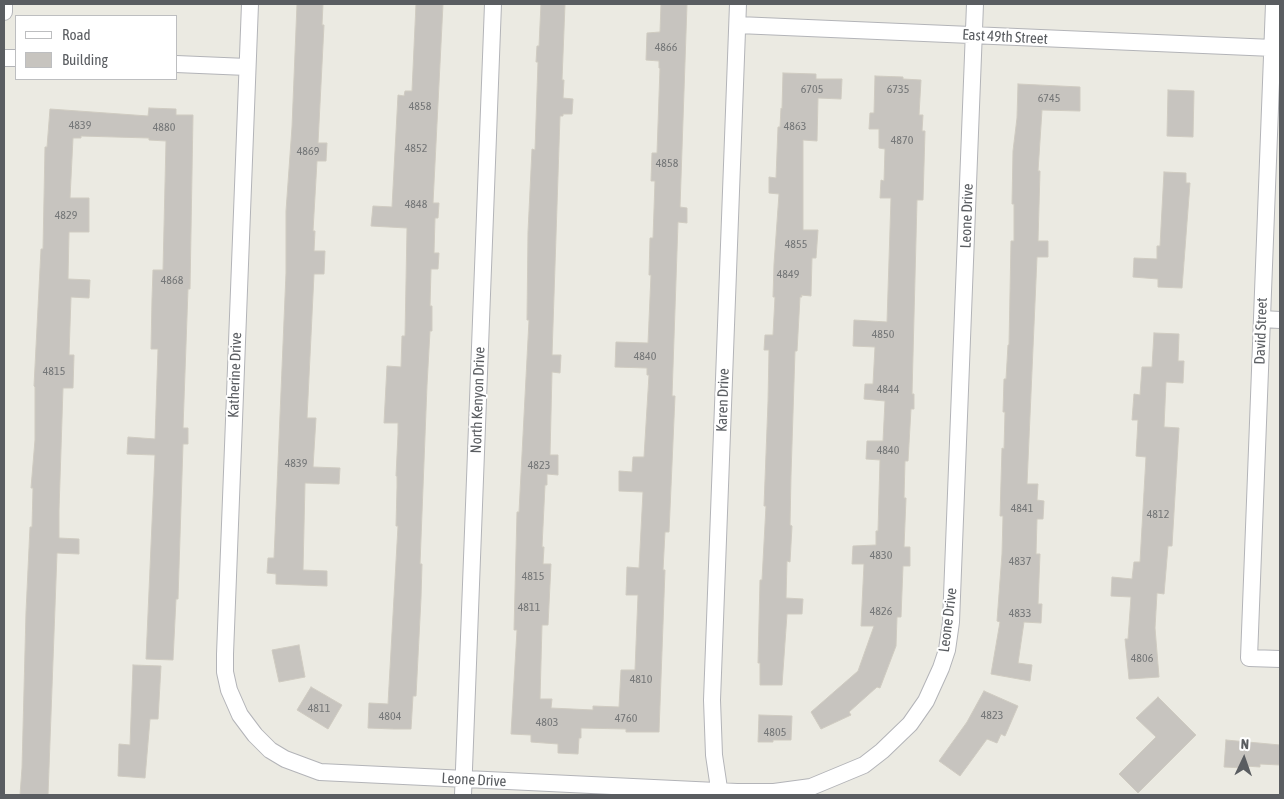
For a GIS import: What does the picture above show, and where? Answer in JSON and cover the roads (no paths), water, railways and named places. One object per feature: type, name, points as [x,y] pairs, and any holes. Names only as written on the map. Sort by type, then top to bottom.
[{"type":"street","points":[[4,4],[4,12]]},
{"type":"street","name":"Katherine Drive","points":[[250,4],[225,663],[227,681],[232,698],[240,715],[257,737]]},
{"type":"street","name":"North Kenyon Drive","points":[[463,788],[492,4]]},
{"type":"street","name":"Karen Drive","points":[[720,793],[714,755],[712,700],[738,4]]},
{"type":"street","name":"Leone Drive","points":[[257,737],[270,750],[285,759],[320,772],[463,788],[720,793],[767,792],[812,787],[864,765],[882,751],[910,724],[926,701],[941,668],[951,622],[975,4]]},
{"type":"street","name":"David Street","points":[[1274,4],[1249,658],[1280,659]]},
{"type":"street","name":"East 49th Street","points":[[738,25],[1273,48]]},
{"type":"street","points":[[178,64],[247,67]]},
{"type":"street","points":[[1262,319],[1280,320]]}]
